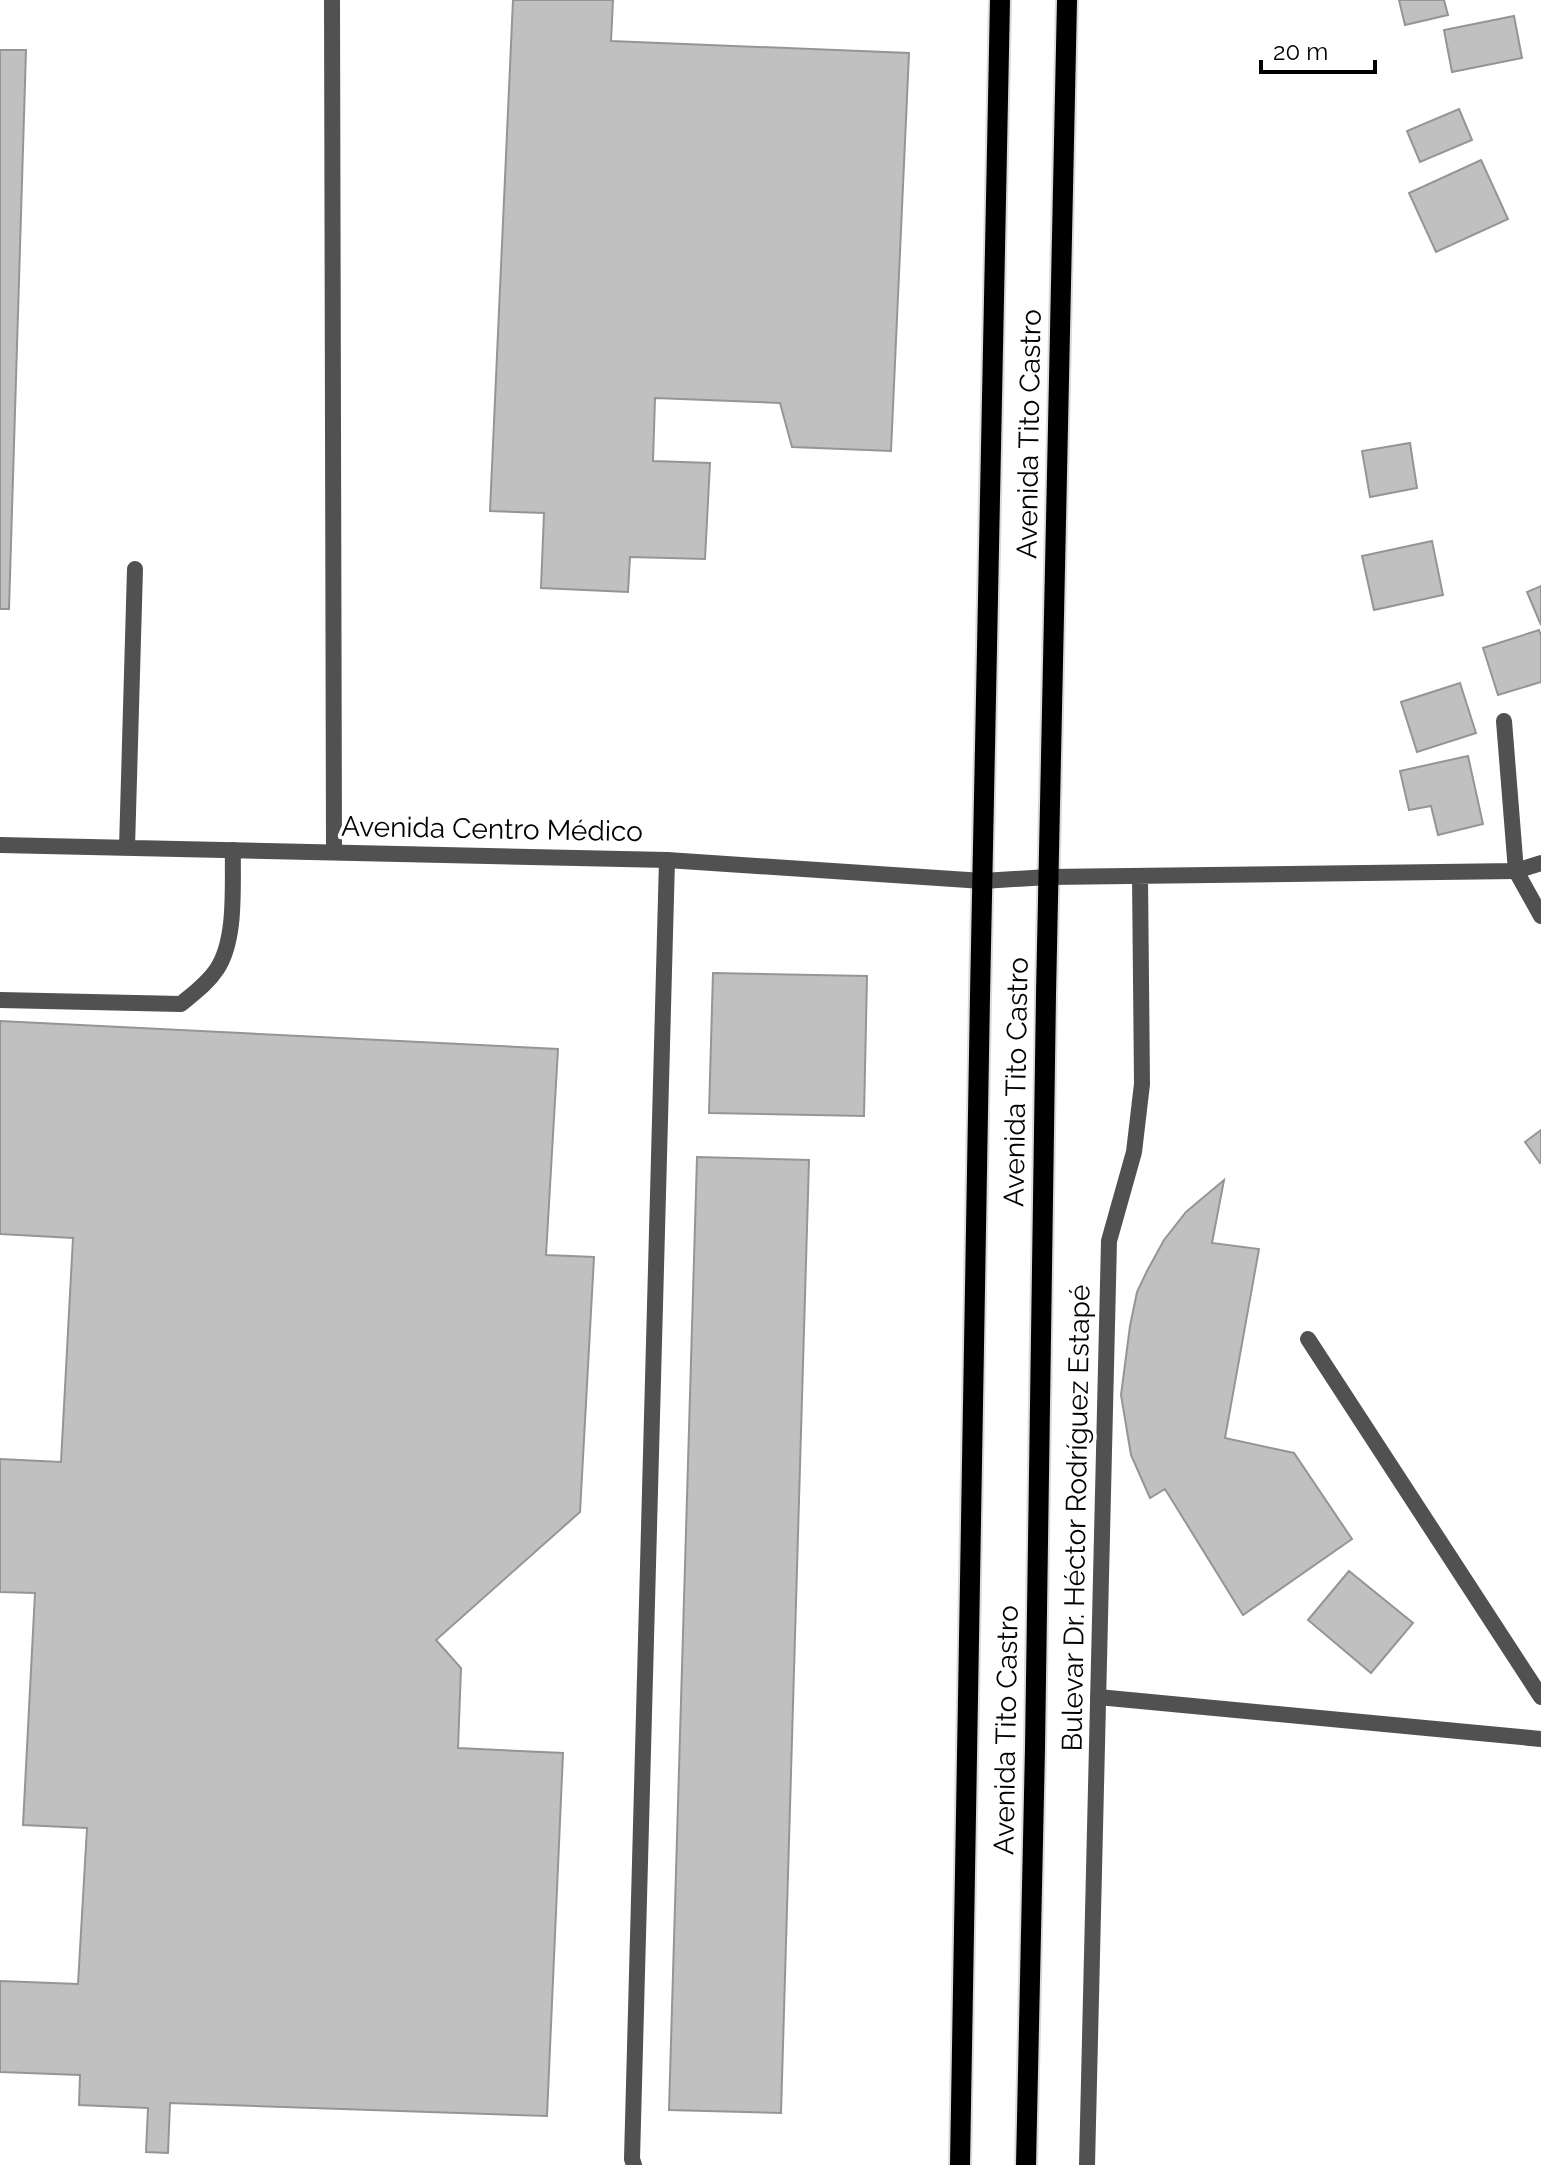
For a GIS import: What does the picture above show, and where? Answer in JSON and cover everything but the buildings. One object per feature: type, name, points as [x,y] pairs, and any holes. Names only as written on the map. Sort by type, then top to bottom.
[{"type":"main road","name":"Avenida Tito Castro","points":[[960,2165],[1000,0]]},
{"type":"main road","name":"Avenida Tito Castro","points":[[1026,2165],[1067,0]]},
{"type":"street","points":[[332,0],[334,851]]},
{"type":"street","points":[[127,848],[135,569]]},
{"type":"street","points":[[1504,721],[1516,871],[1541,916]]},
{"type":"street","name":"Avenida Centro Médico","points":[[0,845],[667,860],[983,881],[1048,877],[1516,871],[1541,863]]},
{"type":"street","points":[[0,1000],[181,1004],[219,967],[229,938],[233,850]]},
{"type":"street","points":[[634,2165],[667,860]]},
{"type":"street","name":"Bulevar Dr. Héctor Rodríguez Estapé","points":[[1087,2165],[1109,1241],[1134,1152],[1142,1084],[1140,876]]},
{"type":"street","points":[[1308,1339],[1541,1697]]},
{"type":"street","points":[[1098,1697],[1541,1739]]}]
